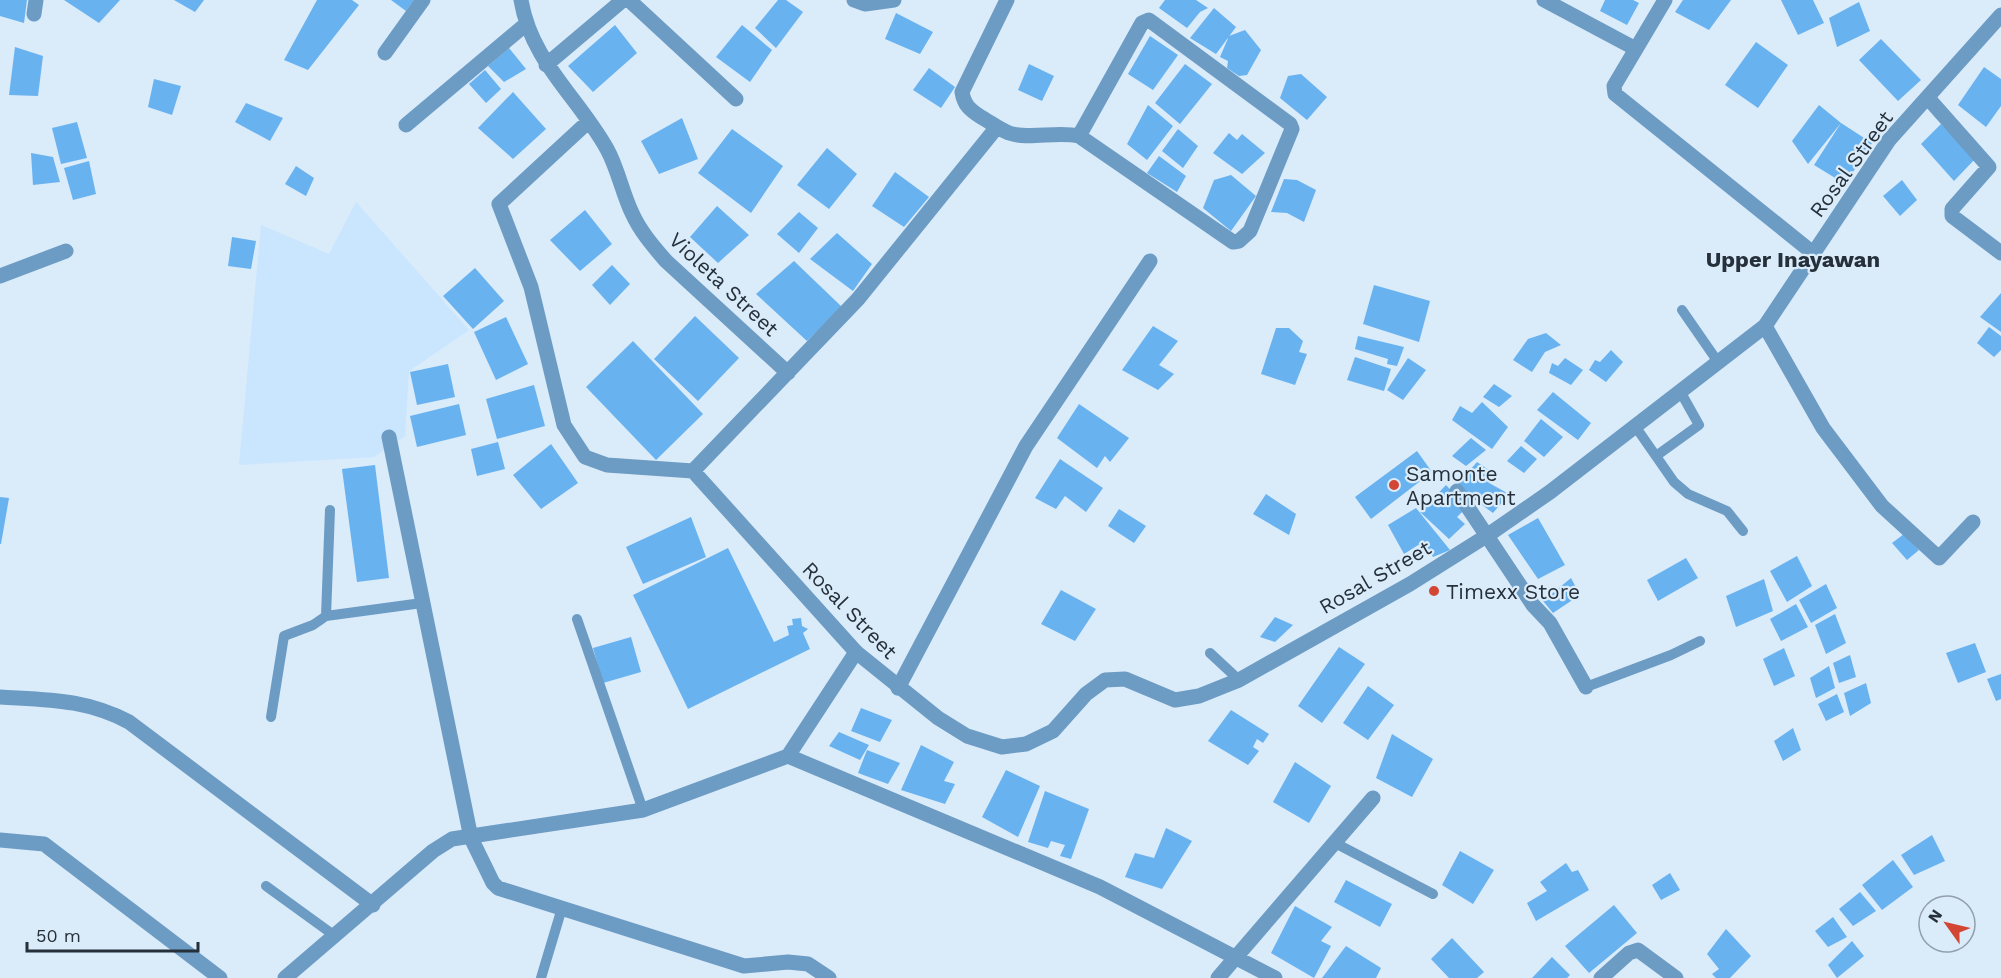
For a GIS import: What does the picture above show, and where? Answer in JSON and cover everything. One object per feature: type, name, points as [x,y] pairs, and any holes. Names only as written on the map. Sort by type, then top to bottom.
[{"type":"street","points":[[385,53],[423,0]]},
{"type":"street","name":"Violeta Street","points":[[520,0],[525,25],[546,65],[608,149],[632,212],[649,242],[666,261],[788,373]]},
{"type":"street","points":[[546,65],[623,0]]},
{"type":"street","points":[[629,0],[736,99]]},
{"type":"street","points":[[854,0],[865,4],[894,0]]},
{"type":"street","points":[[1007,0],[962,92],[963,102],[970,110],[997,127],[1024,135],[1061,132],[1079,136],[1233,242],[1239,241],[1250,231],[1292,129],[1290,124],[1149,20],[1142,23],[1079,136]]},
{"type":"street","points":[[1544,0],[1636,49]]},
{"type":"street","points":[[1665,0],[1614,86],[1615,94],[1813,253]]},
{"type":"street","name":"Rosal Street","points":[[693,471],[856,652],[898,688],[968,736],[1002,747],[1026,744],[1053,732],[1086,694],[1105,680],[1125,679],[1176,700],[1199,696],[1239,680],[1410,584],[1488,535],[1550,492],[1765,326],[1889,140],[2001,15]]},
{"type":"street","points":[[406,125],[525,25]]},
{"type":"street","points":[[1928,98],[1989,167],[1952,209],[1952,216],[2001,253]]},
{"type":"street","points":[[589,121],[499,204],[531,286],[564,425],[585,457],[607,465],[693,471],[858,299],[997,127]]},
{"type":"street","points":[[0,276],[66,251]]},
{"type":"street","points":[[898,688],[1026,447],[1150,261]]},
{"type":"street","points":[[1765,326],[1823,428],[1882,506],[1939,558],[1973,522]]},
{"type":"street","points":[[389,437],[471,838],[493,883],[498,888],[562,908],[743,972],[788,962],[808,964],[829,978]]},
{"type":"street","points":[[1457,491],[1533,605],[1550,622],[1586,687]]},
{"type":"street","points":[[285,978],[434,851],[452,839],[471,838],[643,810],[788,756],[856,652]]},
{"type":"street","points":[[0,697],[76,702],[103,708],[129,722],[373,905]]},
{"type":"street","points":[[788,756],[1100,887],[1275,978]]},
{"type":"street","points":[[1218,978],[1373,798]]},
{"type":"street","points":[[0,840],[44,844],[220,978]]},
{"type":"street","points":[[1601,978],[1629,953],[1638,950],[1676,978]]},
{"type":"lane","points":[[1682,310],[1718,362]]},
{"type":"lane","points":[[1656,456],[1699,425],[1680,392]]},
{"type":"lane","points":[[1635,426],[1674,482],[1688,494],[1727,511],[1743,531]]},
{"type":"lane","points":[[326,615],[330,510]]},
{"type":"lane","points":[[271,717],[284,636],[313,625],[326,615],[422,603]]},
{"type":"lane","points":[[577,619],[643,810]]},
{"type":"lane","points":[[1586,687],[1671,656],[1700,641]]},
{"type":"lane","points":[[1210,653],[1239,680]]},
{"type":"lane","points":[[1335,843],[1433,894]]},
{"type":"lane","points":[[266,886],[336,936]]},
{"type":"lane","points":[[541,978],[562,908]]},
{"type":"shaded area","points":[[356,202],[469,330],[409,371],[405,436],[374,457],[239,465],[261,225],[329,254]]},
{"type":"building","points":[[0,0],[27,0],[24,23],[0,16]]},
{"type":"building","points":[[64,0],[120,0],[99,23]]},
{"type":"building","points":[[174,0],[204,0],[195,12]]},
{"type":"building","points":[[317,0],[352,0],[359,5],[308,70],[284,60]]},
{"type":"building","points":[[391,0],[414,0],[406,11]]},
{"type":"building","points":[[778,0],[786,0],[803,12],[776,48],[755,28]]},
{"type":"building","points":[[1165,0],[1196,0],[1208,8],[1200,12],[1187,28],[1159,8]]},
{"type":"building","points":[[1605,0],[1633,0],[1639,3],[1627,25],[1600,11]]},
{"type":"building","points":[[1683,0],[1731,0],[1709,30],[1675,12]]},
{"type":"building","points":[[1781,0],[1813,0],[1824,23],[1798,35]]},
{"type":"building","points":[[1859,2],[1870,31],[1837,47],[1829,18]]},
{"type":"building","points":[[1214,8],[1236,27],[1216,54],[1190,38]]},
{"type":"building","points":[[896,13],[933,32],[920,54],[885,39]]},
{"type":"building","points":[[615,25],[637,53],[593,92],[568,66]]},
{"type":"building","points":[[742,25],[772,50],[750,82],[716,57]]},
{"type":"building","points":[[1245,30],[1261,50],[1247,75],[1239,76],[1227,68],[1228,61],[1220,57],[1229,36]]},
{"type":"building","points":[[1150,36],[1178,55],[1153,90],[1128,74]]},
{"type":"building","points":[[1881,39],[1921,80],[1898,101],[1859,60]]},
{"type":"building","points":[[1756,42],[1788,65],[1758,108],[1725,85]]},
{"type":"building","points":[[15,47],[43,56],[38,96],[9,95]]},
{"type":"building","points":[[509,48],[526,69],[504,82],[488,66]]},
{"type":"building","points":[[1029,64],[1054,76],[1042,101],[1018,90]]},
{"type":"building","points":[[1185,64],[1212,84],[1180,124],[1155,103]]},
{"type":"building","points":[[1984,67],[2001,79],[2001,106],[1986,127],[1958,105]]},
{"type":"building","points":[[929,68],[955,87],[941,108],[913,90]]},
{"type":"building","points":[[485,70],[501,89],[486,103],[469,84]]},
{"type":"building","points":[[1301,74],[1327,97],[1307,120],[1280,98],[1288,76]]},
{"type":"building","points":[[154,79],[181,86],[172,115],[148,107]]},
{"type":"building","points":[[513,92],[546,129],[513,159],[478,128]]},
{"type":"building","points":[[246,103],[283,118],[270,141],[235,122]]},
{"type":"building","points":[[1148,105],[1173,126],[1147,160],[1127,144]]},
{"type":"building","points":[[1819,105],[1841,123],[1808,164],[1792,141]]},
{"type":"building","points":[[682,118],[698,159],[659,174],[641,141]]},
{"type":"building","points":[[77,122],[87,158],[61,164],[52,128]]},
{"type":"building","points":[[1841,123],[1872,143],[1845,184],[1814,165]]},
{"type":"building","points":[[1941,124],[1975,159],[1954,181],[1921,144]]},
{"type":"building","points":[[732,129],[783,166],[751,213],[698,173]]},
{"type":"building","points":[[1178,129],[1198,146],[1183,168],[1162,151]]},
{"type":"building","points":[[1229,133],[1237,140],[1242,134],[1265,153],[1242,174],[1213,153]]},
{"type":"building","points":[[827,148],[857,174],[829,209],[797,185]]},
{"type":"building","points":[[31,153],[53,157],[60,182],[33,185]]},
{"type":"building","points":[[1159,156],[1186,176],[1177,192],[1147,173]]},
{"type":"building","points":[[89,161],[96,194],[73,200],[64,168]]},
{"type":"building","points":[[296,166],[314,178],[306,196],[285,184]]},
{"type":"building","points":[[895,172],[929,197],[904,227],[872,206]]},
{"type":"building","points":[[1231,175],[1256,196],[1231,231],[1203,208],[1214,180]]},
{"type":"building","points":[[1284,179],[1297,180],[1316,190],[1304,222],[1287,213],[1271,212]]},
{"type":"building","points":[[1902,180],[1917,200],[1900,216],[1883,196]]},
{"type":"building","points":[[717,206],[749,235],[718,263],[690,237]]},
{"type":"building","points":[[585,210],[612,244],[580,271],[550,240]]},
{"type":"building","points":[[799,212],[818,228],[799,253],[777,234]]},
{"type":"building","points":[[837,233],[872,264],[853,291],[810,259]]},
{"type":"building","points":[[232,237],[256,241],[251,269],[228,266]]},
{"type":"building","points":[[794,261],[842,307],[807,341],[756,294]]},
{"type":"building","points":[[612,265],[630,284],[610,305],[592,285]]},
{"type":"building","points":[[475,268],[504,301],[473,329],[443,296]]},
{"type":"building","points":[[1374,285],[1430,301],[1419,342],[1363,324]]},
{"type":"building","points":[[2001,293],[2001,332],[1980,317]]},
{"type":"building","points":[[695,316],[739,358],[698,401],[654,359]]},
{"type":"building","points":[[506,317],[528,364],[496,380],[474,332]]},
{"type":"building","points":[[1153,326],[1178,341],[1159,365],[1174,374],[1158,390],[1122,370]]},
{"type":"building","points":[[1989,327],[2001,336],[2001,350],[1994,357],[1977,343]]},
{"type":"building","points":[[1276,328],[1289,328],[1303,341],[1299,352],[1307,354],[1295,385],[1261,374]]},
{"type":"building","points":[[1546,333],[1561,345],[1545,352],[1532,372],[1513,360],[1528,339]]},
{"type":"building","points":[[1358,336],[1404,347],[1397,366],[1387,364],[1388,359],[1355,349]]},
{"type":"building","points":[[633,341],[703,414],[656,460],[586,387]]},
{"type":"building","points":[[1611,350],[1623,362],[1606,382],[1589,370],[1595,360],[1600,362]]},
{"type":"building","points":[[1355,357],[1391,369],[1384,391],[1347,380]]},
{"type":"building","points":[[1408,358],[1426,370],[1403,400],[1387,390]]},
{"type":"building","points":[[1565,358],[1583,370],[1571,385],[1549,373],[1552,363],[1558,366]]},
{"type":"building","points":[[448,364],[455,397],[417,405],[410,372]]},
{"type":"building","points":[[1494,384],[1512,396],[1499,407],[1483,397]]},
{"type":"building","points":[[534,385],[545,426],[497,439],[486,399]]},
{"type":"building","points":[[1553,392],[1591,423],[1578,440],[1537,410]]},
{"type":"building","points":[[1482,402],[1508,427],[1492,449],[1452,420],[1460,406],[1472,413]]},
{"type":"building","points":[[459,404],[466,435],[417,447],[410,416]]},
{"type":"building","points":[[1079,404],[1129,438],[1110,462],[1105,456],[1097,468],[1057,438]]},
{"type":"building","points":[[1541,419],[1563,437],[1544,457],[1524,441]]},
{"type":"building","points":[[1471,438],[1486,450],[1466,466],[1452,456]]},
{"type":"building","points":[[498,442],[505,469],[477,476],[471,449]]},
{"type":"building","points":[[551,444],[578,483],[541,509],[513,475]]},
{"type":"building","points":[[1521,446],[1537,459],[1524,473],[1507,461]]},
{"type":"building","name":"Samonte Apartment","points":[[1417,451],[1432,472],[1371,519],[1355,497]]},
{"type":"building","points":[[1060,459],[1103,488],[1086,512],[1065,496],[1056,509],[1035,498]]},
{"type":"building","points":[[1477,462],[1495,474],[1489,483],[1509,494],[1493,513],[1456,486]]},
{"type":"building","points":[[375,465],[389,578],[357,582],[342,469]]},
{"type":"building","points":[[1446,485],[1467,507],[1457,517],[1465,524],[1449,539],[1420,512]]},
{"type":"building","points":[[1266,494],[1296,514],[1289,535],[1253,514]]},
{"type":"building","points":[[0,497],[9,498],[1,544],[0,544]]},
{"type":"building","points":[[1416,508],[1450,550],[1433,557],[1423,542],[1404,554],[1388,525]]},
{"type":"building","points":[[1119,509],[1146,526],[1134,543],[1108,526]]},
{"type":"building","points":[[691,517],[706,557],[643,584],[626,547]]},
{"type":"building","points":[[1538,518],[1565,565],[1538,579],[1508,535]]},
{"type":"building","points":[[1904,534],[1919,550],[1907,560],[1892,543]]},
{"type":"building","points":[[728,548],[774,642],[789,635],[787,626],[793,625],[792,619],[801,618],[802,626],[808,629],[803,633],[810,649],[688,709],[633,595]]},
{"type":"building","points":[[1797,556],[1812,586],[1787,602],[1770,571]]},
{"type":"building","points":[[1686,558],[1698,578],[1658,601],[1647,580]]},
{"type":"building","points":[[1571,578],[1580,595],[1553,613],[1543,601]]},
{"type":"building","points":[[1764,579],[1773,611],[1736,627],[1726,596]]},
{"type":"building","points":[[1826,584],[1837,608],[1811,623],[1799,600]]},
{"type":"building","points":[[1061,590],[1096,609],[1075,641],[1041,624]]},
{"type":"building","points":[[1796,604],[1808,627],[1781,641],[1770,619]]},
{"type":"building","points":[[1835,614],[1846,643],[1826,654],[1815,625]]},
{"type":"building","points":[[1275,617],[1293,625],[1275,642],[1260,637]]},
{"type":"building","points":[[631,637],[641,672],[603,683],[593,648]]},
{"type":"building","points":[[1975,643],[1986,672],[1958,683],[1946,653]]},
{"type":"building","points":[[1339,647],[1365,664],[1322,723],[1298,706]]},
{"type":"building","points":[[1784,648],[1795,676],[1774,686],[1763,659]]},
{"type":"building","points":[[1850,655],[1856,677],[1839,683],[1833,663]]},
{"type":"building","points":[[1829,666],[1835,688],[1816,698],[1810,678]]},
{"type":"building","points":[[2001,674],[2001,699],[1996,701],[1987,679]]},
{"type":"building","points":[[1866,683],[1871,703],[1850,716],[1844,693]]},
{"type":"building","points":[[1368,686],[1394,705],[1368,740],[1343,723]]},
{"type":"building","points":[[1837,694],[1844,712],[1826,721],[1818,704]]},
{"type":"building","points":[[861,708],[892,720],[880,742],[851,731]]},
{"type":"building","points":[[1231,710],[1269,734],[1263,743],[1257,739],[1253,747],[1259,751],[1248,765],[1208,741]]},
{"type":"building","points":[[1793,728],[1801,750],[1783,761],[1774,741]]},
{"type":"building","points":[[839,732],[869,745],[860,760],[829,746]]},
{"type":"building","points":[[1392,734],[1433,759],[1412,797],[1376,778]]},
{"type":"building","points":[[921,745],[954,762],[944,781],[955,784],[945,804],[901,790]]},
{"type":"building","points":[[867,750],[900,763],[888,784],[858,773]]},
{"type":"building","points":[[1295,762],[1331,786],[1309,823],[1273,802]]},
{"type":"building","points":[[1006,770],[1040,786],[1018,837],[982,817]]},
{"type":"building","points":[[1045,791],[1089,809],[1071,859],[1060,856],[1065,845],[1051,841],[1048,848],[1028,842]]},
{"type":"building","points":[[1166,828],[1192,841],[1162,889],[1125,877],[1135,853],[1154,858]]},
{"type":"building","points":[[1932,835],[1945,861],[1914,875],[1901,855]]},
{"type":"building","points":[[1460,851],[1494,870],[1473,904],[1442,885]]},
{"type":"building","points":[[1893,860],[1913,887],[1882,910],[1862,885]]},
{"type":"building","points":[[1566,863],[1572,872],[1578,870],[1589,890],[1536,921],[1527,903],[1547,891],[1540,882]]},
{"type":"building","points":[[1670,873],[1680,890],[1661,900],[1652,885]]},
{"type":"building","points":[[1346,880],[1392,904],[1380,927],[1334,902]]},
{"type":"building","points":[[1860,892],[1876,911],[1853,926],[1839,909]]},
{"type":"building","points":[[1614,905],[1637,933],[1589,973],[1565,946]]},
{"type":"building","points":[[1295,906],[1332,927],[1321,941],[1331,946],[1314,978],[1271,953]]},
{"type":"building","points":[[1833,917],[1847,937],[1828,947],[1815,931]]},
{"type":"building","points":[[1726,929],[1751,956],[1730,978],[1716,978],[1712,974],[1719,969],[1707,954]]},
{"type":"building","points":[[1452,938],[1484,972],[1477,978],[1449,978],[1431,959]]},
{"type":"building","points":[[1852,941],[1864,956],[1837,978],[1828,965]]},
{"type":"building","points":[[1346,946],[1381,968],[1376,978],[1322,978]]},
{"type":"building","points":[[1552,957],[1570,975],[1567,978],[1532,978]]},
{"type":"place","name":"Samonte Apartment","points":[[1394,485]]},
{"type":"place","name":"Timexx Store","points":[[1434,591]]},
{"type":"district","name":"Upper Inayawan","points":[[1793,259]]}]
